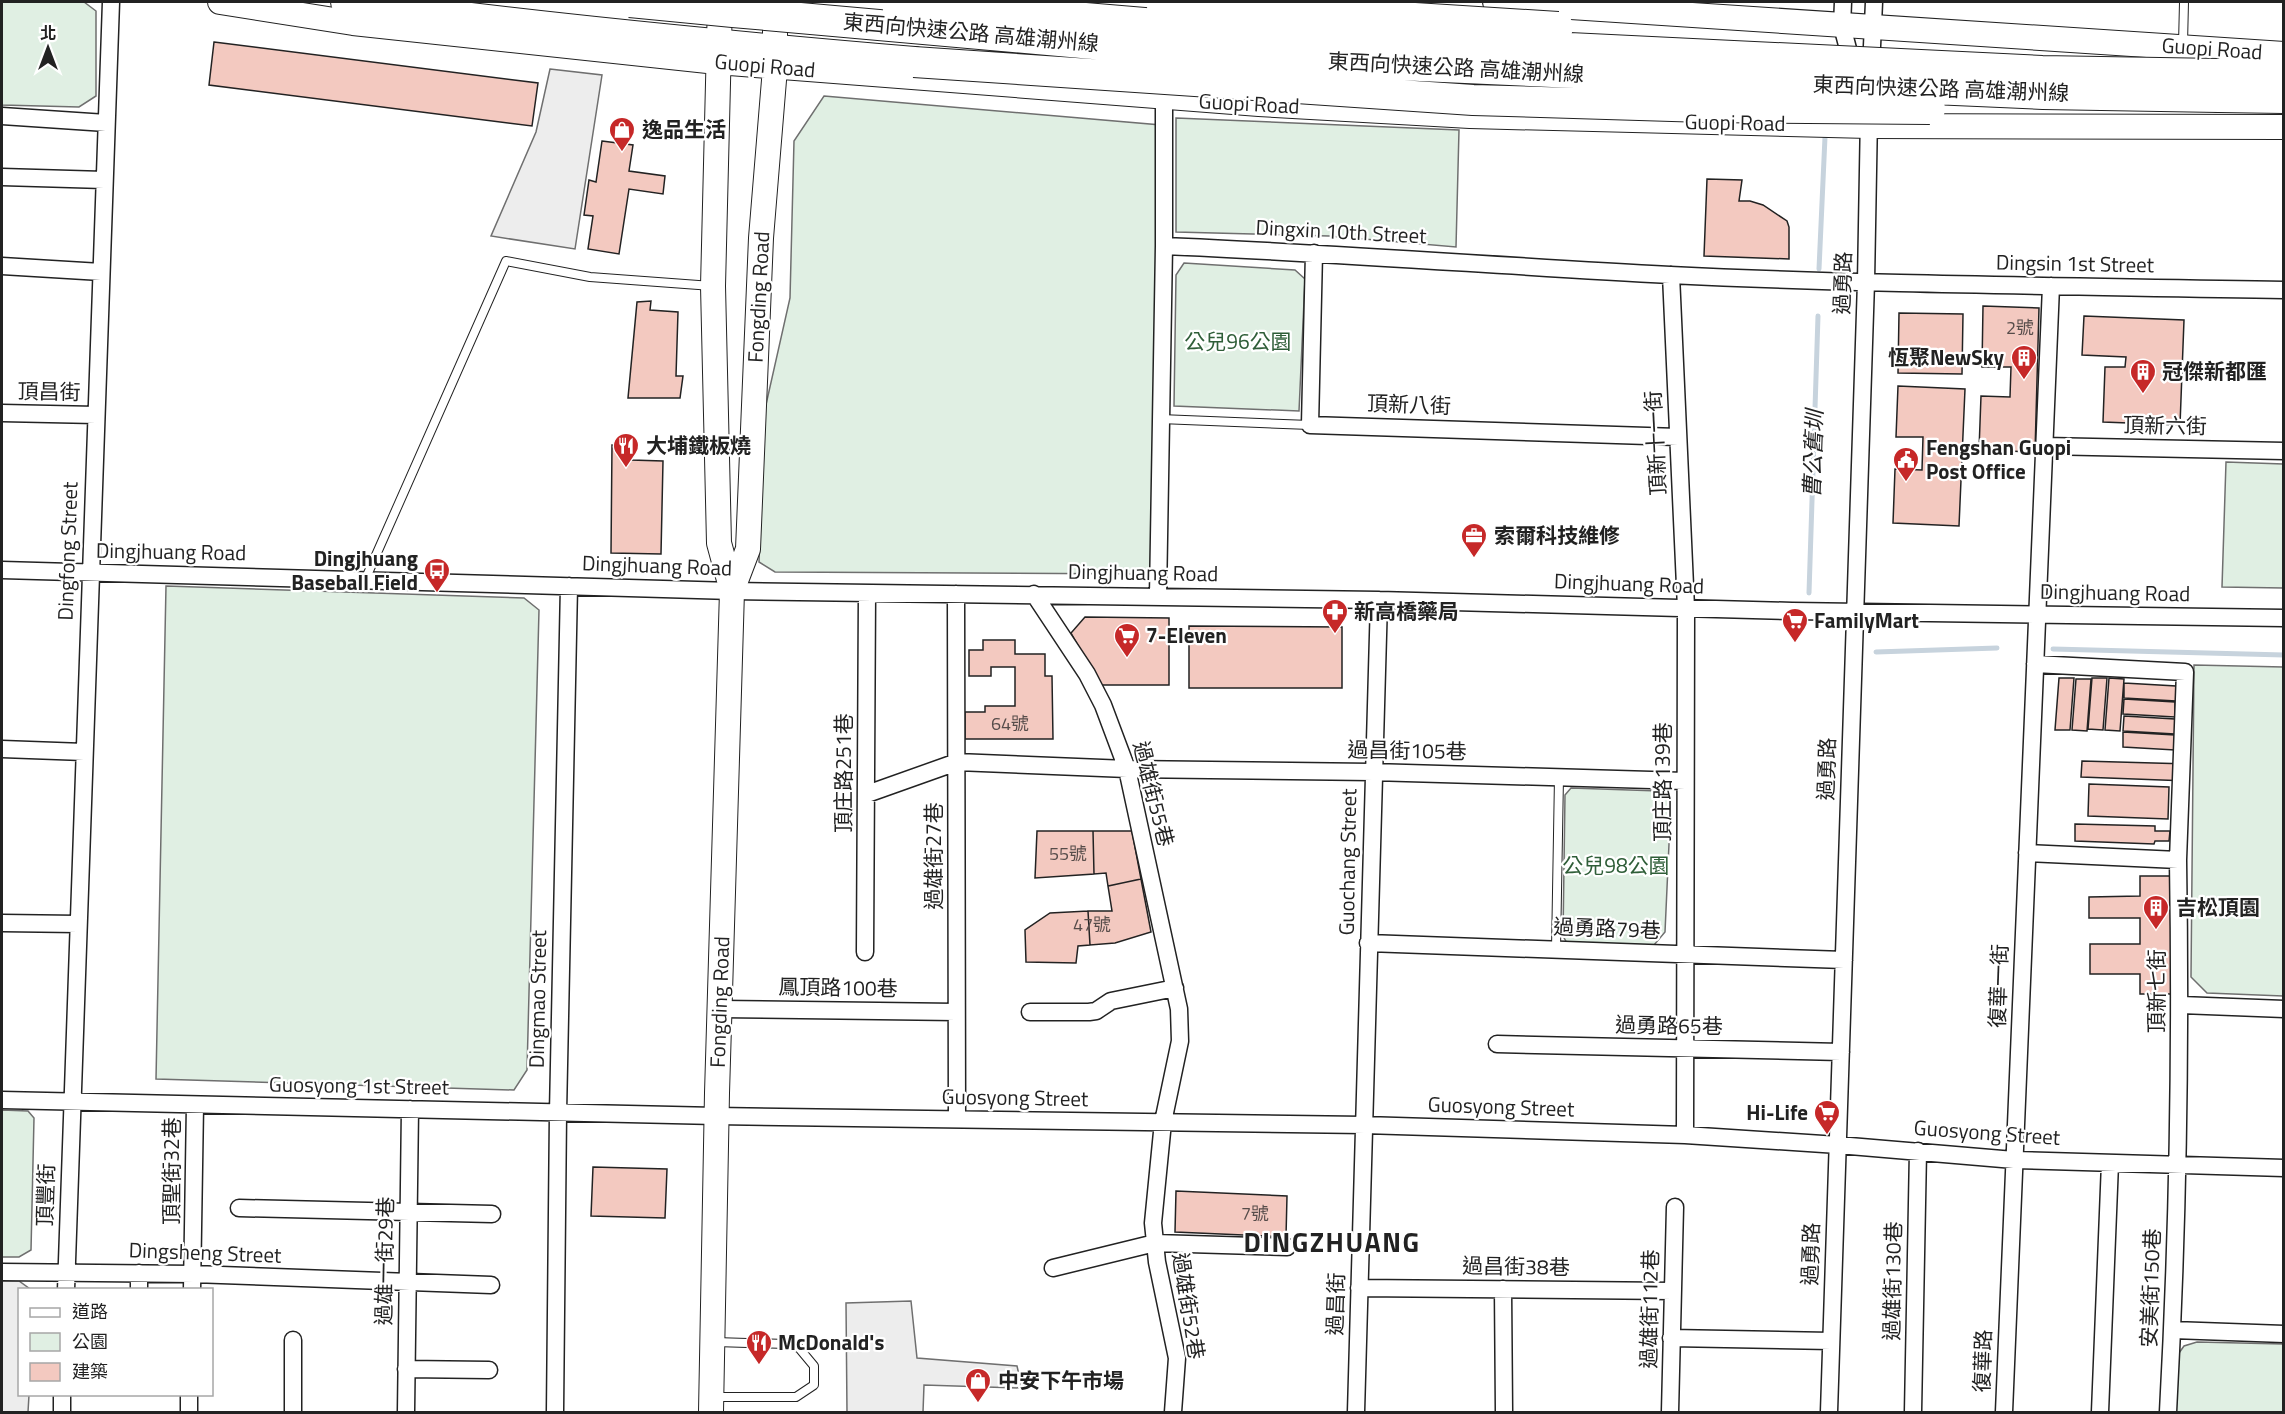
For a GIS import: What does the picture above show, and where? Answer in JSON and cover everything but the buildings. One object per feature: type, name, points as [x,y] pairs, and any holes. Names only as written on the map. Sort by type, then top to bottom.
[{"type":"highway","points":[[346,2],[775,59],[914,62],[1473,100],[1705,107],[2109,110],[2219,86]]},
{"type":"highway","name":"東西向快速公路 高雄潮州線","points":[[630,2],[1262,59],[2043,94],[2219,86],[2283,75]]},
{"type":"highway","name":"東西向快速公路 高雄潮州線","points":[[896,2],[1263,33],[2042,70],[2219,86],[2283,98]]},
{"type":"highway","points":[[1161,2],[1865,49],[2110,61],[2219,86]]},
{"type":"main road","name":"Guopi Road","points":[[220,2],[352,23],[718,53]]},
{"type":"main road","name":"Fongding Road","points":[[711,1405],[716,1116],[732,591],[720,543],[713,286],[720,2]]},
{"type":"main road","name":"Fongding Road","points":[[732,591],[748,549],[749,480],[761,238],[775,59],[775,2]]},
{"type":"main road","name":"Guopi Road","points":[[1495,2],[2283,54]]},
{"type":"main road","name":"Guopi Road","points":[[775,59],[917,77],[1164,98],[1470,116],[1869,126],[2283,126]]},
{"type":"street","name":"Dingfong Street","points":[[72,1102],[111,2]]},
{"type":"street","points":[[1843,2],[1842,26],[1869,126]]},
{"type":"street","points":[[1869,126],[1874,2]]},
{"type":"street","points":[[1158,596],[1164,98]]},
{"type":"street","points":[[2,116],[106,123]]},
{"type":"street","name":"過勇路","points":[[1829,1413],[1866,282],[1869,126]]},
{"type":"street","points":[[2,177],[104,180]]},
{"type":"street","name":"Dingxin 10th Street","points":[[1164,246],[1671,275],[1866,282]]},
{"type":"street","points":[[1310,425],[1314,253]]},
{"type":"street","points":[[2,267],[101,272]]},
{"type":"street","name":"頂新十一街","points":[[1671,275],[1686,608]]},
{"type":"street","name":"Dingsin 1st Street","points":[[1866,282],[2283,290]]},
{"type":"street","name":"復華一街","points":[[2008,1311],[2051,286]]},
{"type":"street","name":"頂昌街","points":[[2,413],[96,415]]},
{"type":"street","name":"頂新八街","points":[[1310,425],[1678,436]]},
{"type":"street","name":"頂新六街","points":[[2045,446],[2283,451]]},
{"type":"street","name":"Dingjhuang Road","points":[[2,570],[732,591],[1158,596],[2283,618]]},
{"type":"street","name":"Dingmao Street","points":[[555,1413],[558,1113],[569,586]]},
{"type":"street","name":"頂庄路251巷","points":[[865,952],[867,593]]},
{"type":"street","name":"過雄街27巷","points":[[956,594],[957,1119]]},
{"type":"street","name":"過雄街55巷","points":[[1034,594],[1087,674],[1103,705],[1127,769],[1181,1025],[1180,1041],[1163,1122]]},
{"type":"street","name":"Guochang Street","points":[[1364,1125],[1372,772],[1379,600]]},
{"type":"street","name":"頂庄路139巷","points":[[1684,1135],[1686,608]]},
{"type":"street","points":[[2027,853],[2178,860],[2185,672],[2035,664]]},
{"type":"street","points":[[2,749],[84,752]]},
{"type":"street","points":[[867,795],[957,762]]},
{"type":"street","name":"過昌街105巷","points":[[957,762],[1127,769],[1372,772],[1685,781]]},
{"type":"street","name":"頂新七街","points":[[2178,860],[2181,1005],[2178,1165]]},
{"type":"street","points":[[2,924],[78,924]]},
{"type":"street","name":"過勇路79巷","points":[[1368,943],[1844,960]]},
{"type":"street","points":[[1030,1012],[1096,1011],[1111,1001],[1174,988]]},
{"type":"street","points":[[2181,1005],[2283,1009]]},
{"type":"street","name":"鳳頂路100巷","points":[[720,1009],[956,1012]]},
{"type":"street","name":"過勇路65巷","points":[[1497,1044],[1840,1052]]},
{"type":"street","name":"Guosyong 1st Street","points":[[2,1100],[716,1116]]},
{"type":"street","name":"頂豐街","points":[[66,1281],[72,1102]]},
{"type":"street","name":"頂聖街32巷","points":[[192,1282],[195,1105]]},
{"type":"street","name":"過雄一街29巷","points":[[405,1413],[410,1109]]},
{"type":"street","name":"Guosyong Street","points":[[716,1116],[1364,1125],[1684,1135],[1838,1144],[2014,1160],[2283,1168]]},
{"type":"street","name":"過雄街52巷","points":[[1163,1122],[1153,1223],[1177,1358],[1173,1413]]},
{"type":"street","name":"過昌街","points":[[1356,1413],[1364,1125]]},
{"type":"street","name":"過雄街130巷","points":[[1913,1413],[1918,1151]]},
{"type":"street","points":[[2100,1413],[2110,1163]]},
{"type":"street","name":"安美街150巷","points":[[2168,1413],[2178,1165]]},
{"type":"street","name":"過雄街112巷","points":[[1670,1413],[1675,1207]]},
{"type":"street","points":[[239,1208],[492,1214]]},
{"type":"street","points":[[1155,1243],[1287,1247]]},
{"type":"street","name":"過雄街52巷","points":[[1053,1268],[1155,1243]]},
{"type":"street","name":"Dingsheng Street","points":[[2,1272],[66,1281],[491,1286]]},
{"type":"street","name":"過昌街38巷","points":[[1359,1288],[1673,1291]]},
{"type":"street","points":[[1503,1289],[1504,1413]]},
{"type":"street","name":"復華路","points":[[2004,1413],[2008,1311]]},
{"type":"street","points":[[2173,1330],[2283,1334]]},
{"type":"street","points":[[1671,1338],[1831,1341]]},
{"type":"street","points":[[293,1340],[293,1413]]},
{"type":"street","points":[[406,1369],[489,1371]]},
{"type":"street","points":[[62,1396],[62,1413]]},
{"type":"street","points":[[189,1396],[189,1413]]},
{"type":"lane","points":[[2183,48],[2184,2]]},
{"type":"lane","points":[[365,580],[506,261],[590,277],[713,286]]},
{"type":"lane","points":[[1160,419],[1310,425]]},
{"type":"lane","points":[[1556,949],[1559,777]]},
{"type":"lane","points":[[711,1405],[796,1398],[814,1385],[814,1366],[799,1348],[786,1344],[712,1342]]},
{"type":"green space","points":[[2,2],[84,2],[96,11],[96,96],[79,107],[2,105]]},
{"type":"green space","points":[[824,96],[1161,125],[1156,561],[1145,574],[775,572],[759,562],[765,409],[790,298],[794,141]]},
{"type":"green space","points":[[1176,118],[1459,130],[1456,247],[1329,236],[1176,232]]},
{"type":"green space","name":"公兒96公園","points":[[1184,263],[1295,270],[1305,279],[1299,411],[1174,406],[1176,275]]},
{"type":"green space","points":[[2226,462],[2283,464],[2283,588],[2222,587]]},
{"type":"green space","points":[[166,586],[524,598],[539,610],[527,1070],[514,1090],[156,1079]]},
{"type":"green space","points":[[2194,665],[2283,667],[2283,996],[2207,993],[2191,977]]},
{"type":"green space","name":"公兒98公園","points":[[1571,788],[1659,791],[1671,800],[1665,932],[1654,945],[1567,943],[1563,936],[1565,795]]},
{"type":"green space","points":[[2,1110],[28,1111],[34,1118],[31,1250],[19,1257],[2,1257]]},
{"type":"green space","points":[[2197,1342],[2283,1344],[2283,1412],[2176,1412],[2179,1353],[2184,1346]]},
{"type":"shaded area","points":[[550,69],[602,75],[575,249],[491,236],[536,132]]},
{"type":"shaded area","points":[[2,1281],[19,1281],[29,1288],[18,1288],[18,1396],[29,1396],[28,1412],[2,1412]]},
{"type":"shaded area","points":[[911,1301],[917,1358],[1017,1366],[1022,1388],[924,1385],[923,1412],[847,1412],[846,1303]]},
{"type":"waterway","name":"曹公舊圳","points":[[1819,269],[1825,137]]},
{"type":"waterway","name":"曹公舊圳","points":[[1809,593],[1818,316]]},
{"type":"waterway","name":"曹公舊圳","points":[[1876,652],[1997,648]]},
{"type":"waterway","name":"曹公舊圳","points":[[2053,649],[2284,655]]},
{"type":"place","name":"逸品生活","points":[[622,153]]},
{"type":"place","name":"恆聚NewSky","points":[[2024,381]]},
{"type":"place","name":"冠傑新都匯","points":[[2143,395]]},
{"type":"place","name":"大埔鐵板燒","points":[[626,469]]},
{"type":"place","name":"Fengshan Guopi Post Office","points":[[1906,483]]},
{"type":"place","name":"索爾科技維修","points":[[1474,559]]},
{"type":"place","name":"Dingjhuang Baseball Field","points":[[437,594]]},
{"type":"place","name":"新高橋藥局","points":[[1335,635]]},
{"type":"place","name":"FamilyMart","points":[[1795,644]]},
{"type":"place","name":"7-Eleven","points":[[1127,659]]},
{"type":"place","name":"吉松頂園","points":[[2156,931]]},
{"type":"place","name":"Hi-Life","points":[[1827,1136]]},
{"type":"place","name":"McDonald's","points":[[759,1366]]},
{"type":"place","name":"中安下午市場","points":[[978,1404]]},
{"type":"district","name":"DINGZHUANG","points":[[1332,1243]]}]
